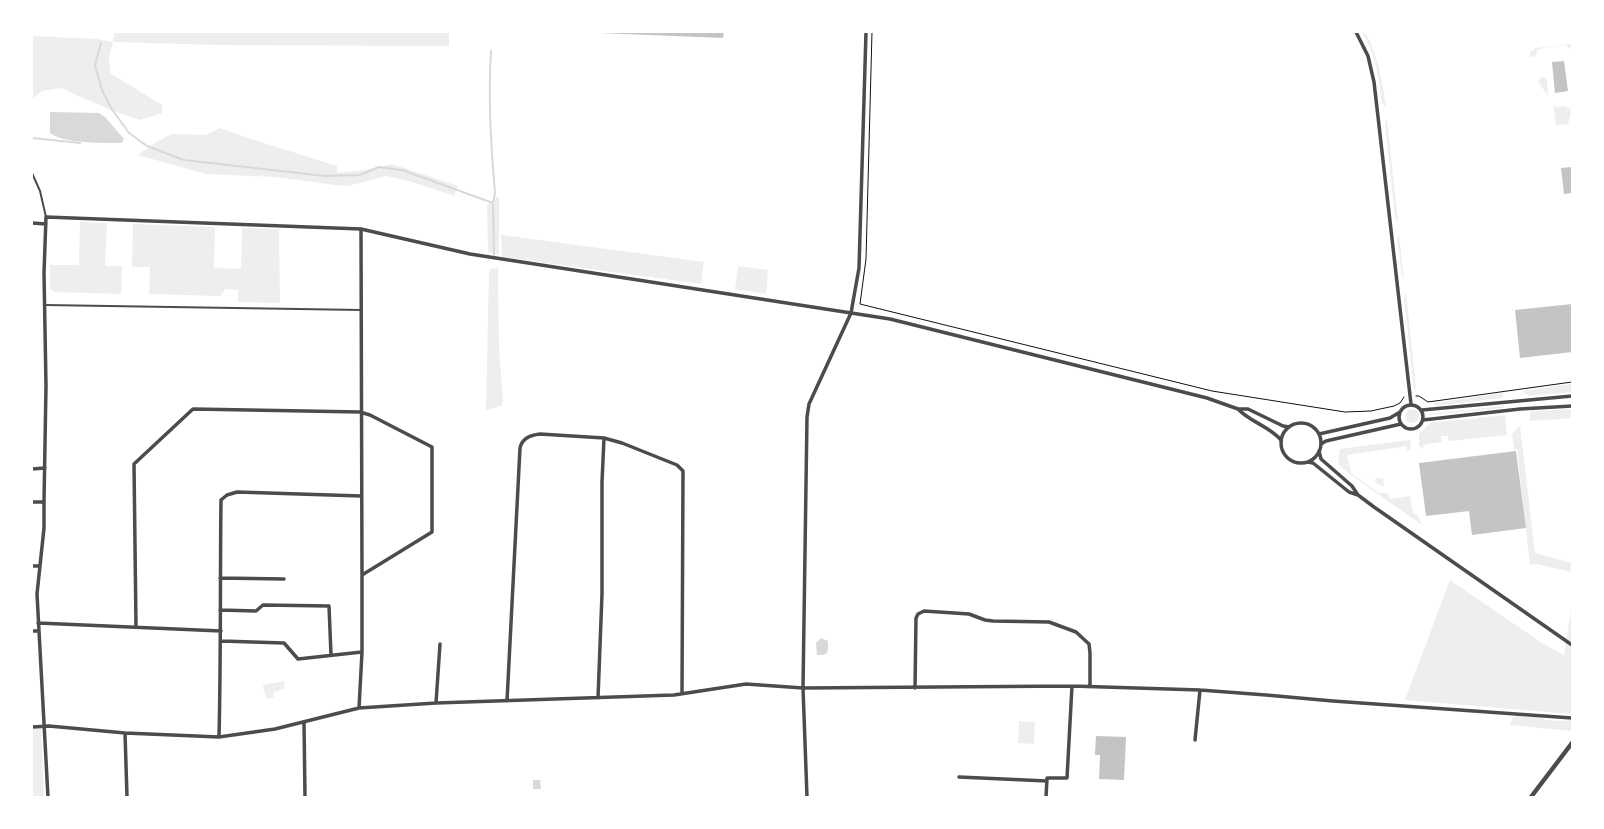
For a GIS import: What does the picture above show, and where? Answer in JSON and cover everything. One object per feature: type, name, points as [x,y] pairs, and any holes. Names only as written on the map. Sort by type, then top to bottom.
[{"type":"street","points":[[807,797],[803,688],[807,417],[809,404],[851,313],[858,279],[866,32]]},
{"type":"street","points":[[1356,32],[1368,56],[1374,82],[1411,404]]},
{"type":"street","points":[[48,797],[37,594],[44,528],[46,380],[44,305],[46,217],[361,229],[470,254],[890,319],[1207,398],[1238,409],[1248,410],[1284,426],[1289,427],[1300,424],[1309,424],[1319,434],[1321,444],[1319,451],[1308,462]]},
{"type":"street","points":[[32,223],[46,224]]},
{"type":"street","points":[[359,708],[362,652],[360,412],[361,229]]},
{"type":"street","points":[[1422,410],[1423,420],[1418,427],[1413,429],[1407,428],[1401,424],[1399,418],[1400,412],[1404,406],[1411,404],[1422,410],[1572,396]]},
{"type":"street","points":[[1423,420],[1520,409],[1572,406]]},
{"type":"street","points":[[1238,409],[1244,416],[1269,430],[1281,440]]},
{"type":"street","points":[[136,627],[134,464],[192,410],[360,412],[370,415],[432,447],[432,532],[362,575]]},
{"type":"street","points":[[1319,434],[1390,418],[1400,412]]},
{"type":"street","points":[[1321,444],[1326,441],[1361,432],[1401,424]]},
{"type":"street","points":[[1289,427],[1284,432],[1281,440],[1283,450],[1287,458],[1298,462],[1313,463],[1349,492],[1358,495],[1572,645]]},
{"type":"street","points":[[507,701],[520,448],[524,440],[534,435],[604,438],[622,443],[677,465],[683,471],[682,694]]},
{"type":"street","points":[[598,698],[602,594],[602,482],[604,438]]},
{"type":"street","points":[[1319,451],[1321,459],[1352,486],[1358,495]]},
{"type":"street","points":[[32,469],[45,468]]},
{"type":"street","points":[[219,736],[221,500],[227,495],[237,492],[361,496]]},
{"type":"street","points":[[32,502],[44,502]]},
{"type":"street","points":[[32,566],[39,566]]},
{"type":"street","points":[[220,578],[284,579]]},
{"type":"street","points":[[220,610],[256,611],[263,605],[329,606],[331,655]]},
{"type":"street","points":[[915,688],[916,618],[918,614],[924,611],[969,614],[985,620],[993,621],[1049,622],[1076,632],[1089,644],[1090,687]]},
{"type":"street","points":[[38,623],[221,631]]},
{"type":"street","points":[[32,631],[39,631]]},
{"type":"street","points":[[221,641],[284,643],[298,659],[362,652]]},
{"type":"street","points":[[436,703],[440,644]]},
{"type":"street","points":[[32,727],[44,726],[125,733],[219,736],[249,734],[304,723],[359,708],[436,703],[682,694],[746,684],[803,688],[1072,686],[1200,690],[1572,718]]},
{"type":"street","points":[[1046,797],[1047,778],[1067,778],[1072,686]]},
{"type":"street","points":[[1196,740],[1200,690]]},
{"type":"street","points":[[304,723],[305,797]]},
{"type":"street","points":[[125,733],[127,797]]},
{"type":"street","points":[[1531,797],[1572,743]]},
{"type":"street","points":[[958,777],[1047,781]]},
{"type":"lane","points":[[32,173],[40,191],[46,217]]},
{"type":"lane","points":[[44,305],[361,310]]},
{"type":"path","points":[[872,32],[866,258],[860,304],[1212,391],[1345,412],[1370,411],[1394,406],[1400,403],[1404,397]]},
{"type":"path","points":[[1415,396],[1419,396],[1428,402],[1572,382]]},
{"type":"shaded area","points":[[114,32],[449,32],[449,46],[220,45],[113,42]]},
{"type":"shaded area","points":[[1362,32],[1365,32],[1376,59],[1386,107],[1382,103],[1374,58]]},
{"type":"shaded area","points":[[32,36],[96,39],[113,42],[109,57],[110,73],[162,105],[162,113],[140,120],[113,111],[61,88],[42,91],[32,99]]},
{"type":"shaded area","points":[[1572,44],[1572,49],[1566,45],[1543,48],[1537,51],[1536,56],[1530,57],[1530,52],[1536,48]]},
{"type":"shaded area","points":[[1543,77],[1547,79],[1548,96],[1539,83],[1539,80]]},
{"type":"shaded area","points":[[1553,104],[1556,107],[1564,106],[1569,108],[1571,112],[1568,124],[1556,125]]},
{"type":"shaded area","points":[[50,112],[99,113],[105,117],[124,139],[122,143],[95,143],[57,137],[50,133]]},
{"type":"shaded area","points":[[1387,120],[1398,221],[1395,218],[1385,122]]},
{"type":"shaded area","points":[[220,128],[337,166],[337,173],[365,170],[392,164],[458,186],[454,196],[409,181],[386,176],[348,186],[276,177],[206,174],[138,155],[158,141],[172,134],[205,135]]},
{"type":"shaded area","points":[[499,196],[499,255],[488,252],[487,205]]},
{"type":"shaded area","points":[[80,222],[107,223],[105,266],[122,266],[121,294],[54,292],[50,288],[50,265],[79,265]]},
{"type":"shaded area","points":[[133,224],[215,227],[214,268],[241,269],[242,228],[279,229],[280,303],[238,302],[238,290],[225,289],[220,296],[149,294],[150,267],[132,267]]},
{"type":"shaded area","points":[[1399,234],[1404,280],[1402,276],[1397,239]]},
{"type":"shaded area","points":[[501,235],[704,262],[701,284],[502,257]]},
{"type":"shaded area","points":[[738,266],[768,270],[766,294],[735,289]]},
{"type":"shaded area","points":[[498,268],[499,349],[503,400],[501,406],[486,410],[489,272],[490,269]]},
{"type":"shaded area","points":[[1406,293],[1416,388],[1414,390],[1404,298]]},
{"type":"shaded area","points":[[1572,384],[1572,392],[1529,396],[1522,391]]},
{"type":"shaded area","points":[[1503,393],[1503,398],[1435,406],[1434,403]]},
{"type":"shaded area","points":[[1504,406],[1504,408],[1429,415],[1429,414]]},
{"type":"shaded area","points":[[1409,409],[1415,409],[1419,413],[1419,419],[1415,423],[1409,423],[1405,419],[1405,413]]},
{"type":"shaded area","points":[[1572,409],[1572,418],[1530,421],[1530,413],[1532,411]]},
{"type":"shaded area","points":[[1505,415],[1507,435],[1448,441],[1448,436],[1441,436],[1442,442],[1423,445],[1424,449],[1419,446],[1419,434],[1430,423]]},
{"type":"shaded area","points":[[1520,426],[1535,553],[1572,563],[1572,572],[1536,564],[1530,565],[1517,449],[1514,449],[1512,434]]},
{"type":"shaded area","points":[[1410,440],[1411,448],[1407,451],[1407,446],[1347,455],[1352,474],[1379,493],[1388,493],[1389,499],[1410,496],[1413,514],[1417,514],[1422,525],[1351,475],[1338,464],[1340,449]]},
{"type":"shaded area","points":[[1376,478],[1383,478],[1384,487],[1375,482]]},
{"type":"shaded area","points":[[1450,580],[1542,643],[1564,655],[1572,603],[1572,714],[1405,700]]},
{"type":"shaded area","points":[[821,638],[828,641],[828,649],[827,653],[817,655],[816,643]]},
{"type":"shaded area","points":[[285,681],[284,689],[273,692],[274,697],[266,699],[263,685]]},
{"type":"shaded area","points":[[1516,716],[1544,718],[1544,720],[1571,720],[1572,731],[1510,725],[1512,719]]},
{"type":"shaded area","points":[[1019,721],[1035,722],[1034,744],[1018,743]]},
{"type":"shaded area","points":[[32,727],[41,727],[44,797],[32,797]]},
{"type":"shaded area","points":[[533,780],[540,780],[541,789],[533,789]]},
{"type":"building","points":[[600,32],[724,32],[723,38]]},
{"type":"building","points":[[1564,61],[1568,91],[1555,93],[1552,62]]},
{"type":"building","points":[[1572,167],[1572,193],[1564,194],[1561,168]]},
{"type":"building","points":[[1572,304],[1572,352],[1520,358],[1515,310]]},
{"type":"building","points":[[1516,451],[1526,528],[1472,535],[1469,511],[1426,516],[1419,463]]},
{"type":"building","points":[[1096,736],[1126,737],[1124,780],[1099,779],[1100,755],[1095,755]]},
{"type":"waterway","points":[[101,43],[95,65],[102,90],[111,108],[129,133],[147,146],[184,160],[325,176],[360,175],[379,167],[402,170],[493,203],[494,255]]},
{"type":"waterway","points":[[491,51],[490,122],[495,193],[493,203]]},
{"type":"waterway","points":[[32,138],[80,143]]}]
